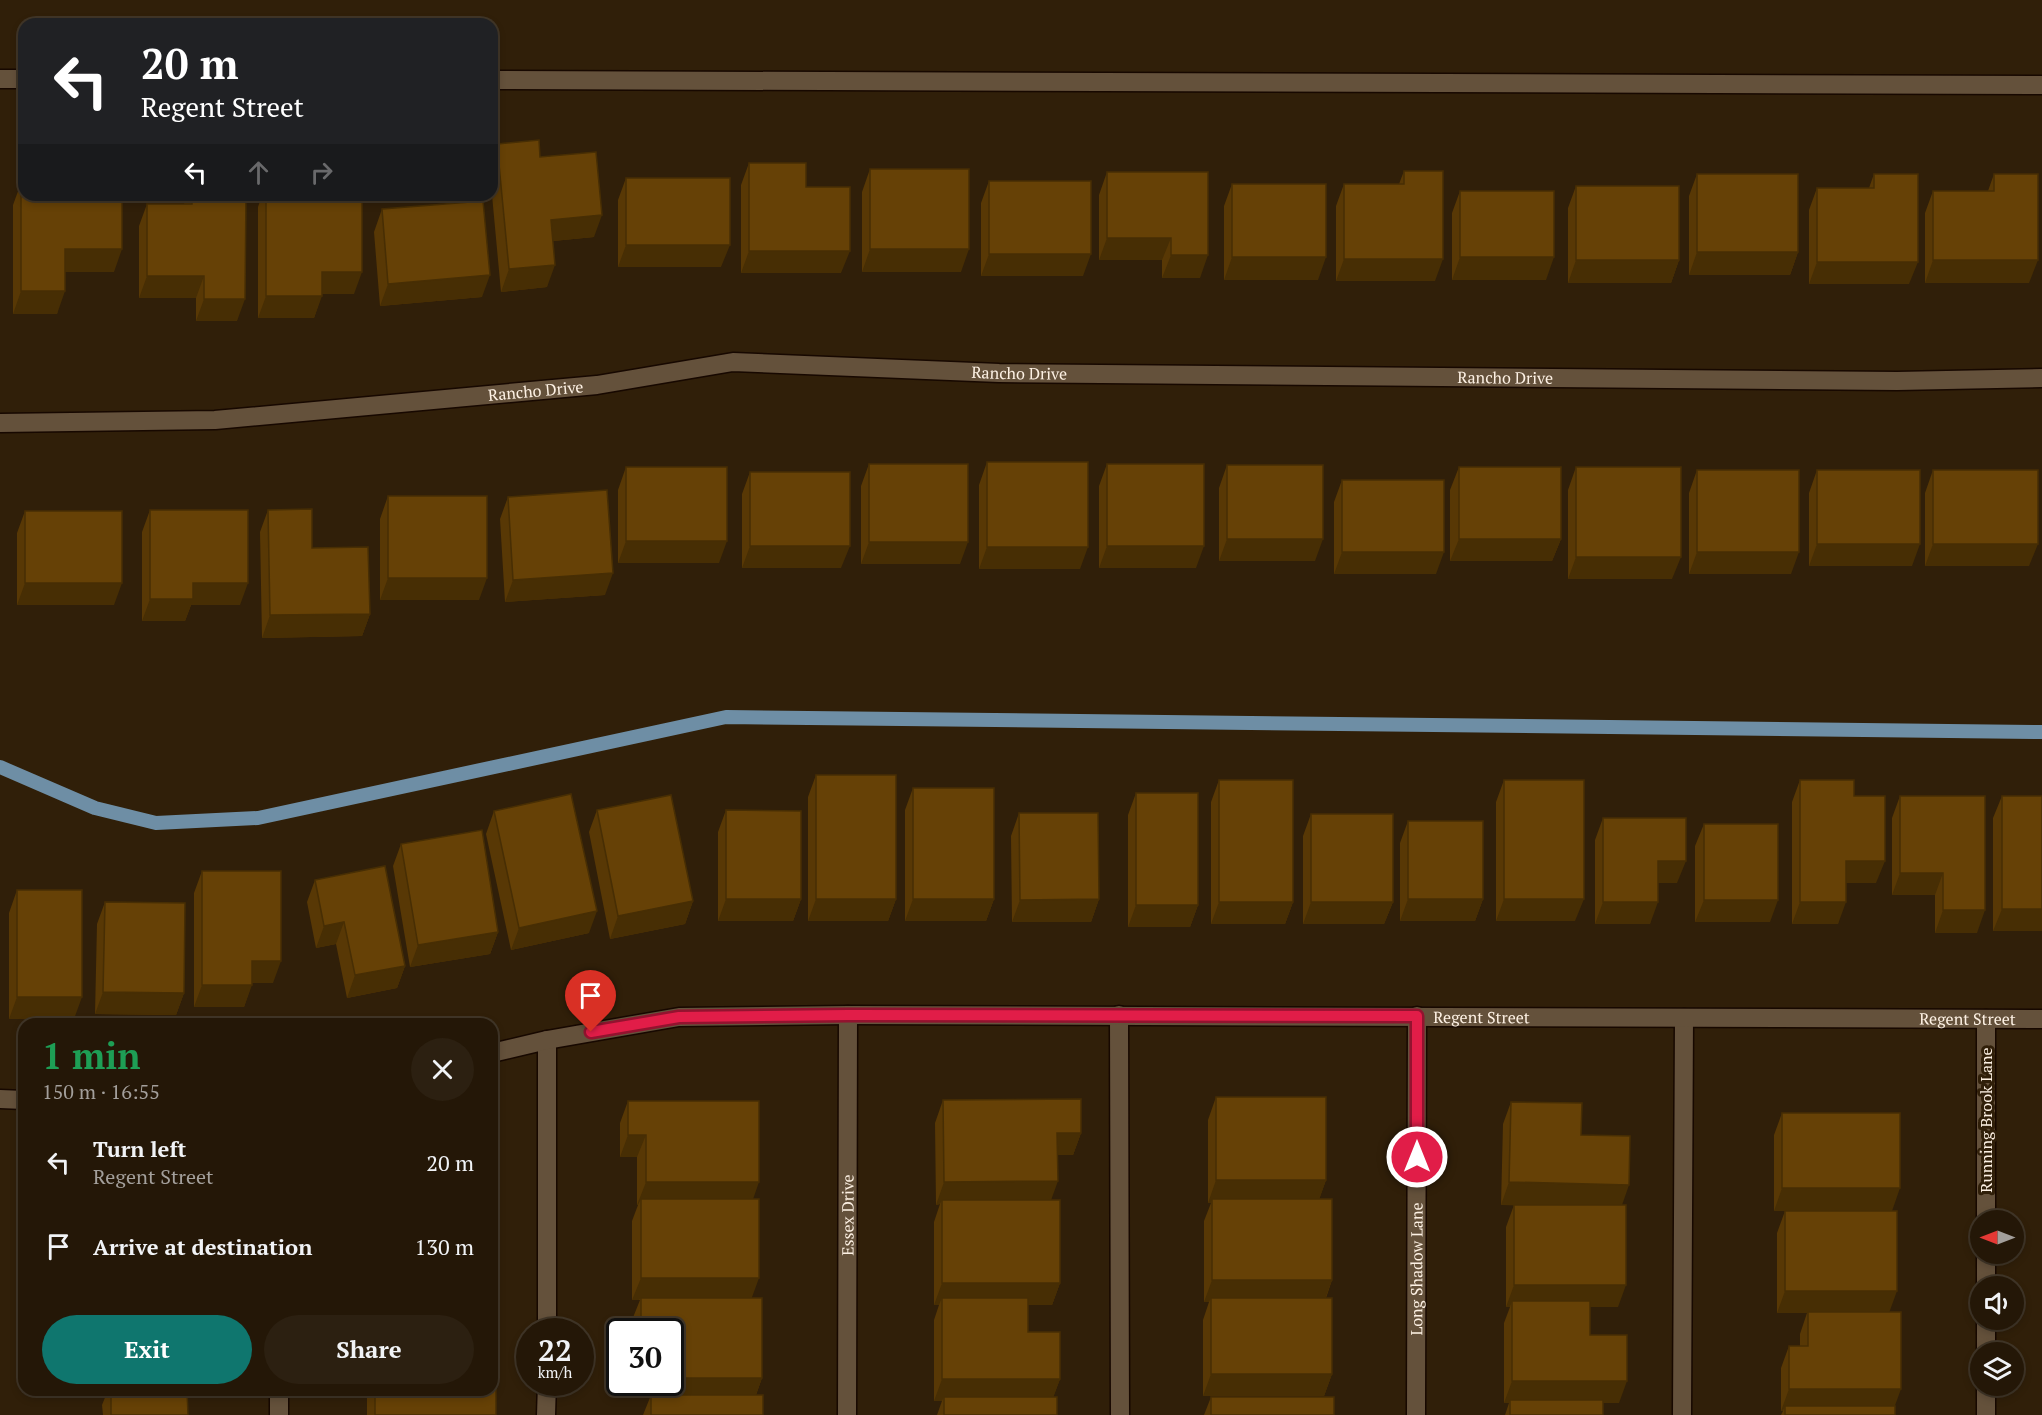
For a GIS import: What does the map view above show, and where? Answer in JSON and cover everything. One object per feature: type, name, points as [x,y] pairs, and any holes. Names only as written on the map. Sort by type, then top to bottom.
[{"type":"street","points":[[0,79],[18,79]]},
{"type":"street","points":[[498,80],[2042,85]]},
{"type":"street","name":"Rancho Drive","points":[[0,423],[215,420],[597,385],[733,362],[999,373],[1885,381],[2042,378]]},
{"type":"street","name":"Essex Drive","points":[[847,1415],[848,1015]]},
{"type":"street","points":[[1119,1015],[1120,1415]]},
{"type":"street","name":"Regent Street","points":[[498,1052],[547,1040],[679,1017],[1119,1015],[2042,1019]]},
{"type":"street","name":"Long Shadow Lane","points":[[1416,1415],[1417,1016]]},
{"type":"street","points":[[1682,1415],[1684,1018]]},
{"type":"street","name":"Running Brook Lane","points":[[1986,1019],[1986,1210]]},
{"type":"street","points":[[547,1040],[547,1318]]},
{"type":"street","points":[[0,1099],[18,1100]]},
{"type":"street","points":[[279,1396],[279,1415]]},
{"type":"street","points":[[546,1396],[546,1415]]},
{"type":"street","points":[[1986,1396],[1986,1415]]},
{"type":"building","points":[[539,140],[540,157],[596,152],[602,215],[551,220],[555,265],[509,269],[498,144]]},
{"type":"building","points":[[749,163],[806,163],[806,187],[850,187],[850,251],[749,251]]},
{"type":"building","points":[[870,169],[969,169],[969,249],[870,249]]},
{"type":"building","points":[[1404,171],[1443,171],[1443,259],[1344,259],[1344,184],[1404,184]]},
{"type":"building","points":[[1107,172],[1208,172],[1208,255],[1171,255],[1171,238],[1107,238]]},
{"type":"building","points":[[1697,174],[1798,174],[1798,252],[1697,252]]},
{"type":"building","points":[[1874,174],[1918,174],[1918,262],[1817,262],[1817,188],[1874,188]]},
{"type":"building","points":[[1994,174],[2038,174],[2038,260],[1933,260],[1933,191],[1994,191]]},
{"type":"building","points":[[626,178],[730,178],[730,245],[626,245]]},
{"type":"building","points":[[989,181],[1091,181],[1091,254],[989,254]]},
{"type":"building","points":[[1232,184],[1326,184],[1326,257],[1232,257]]},
{"type":"building","points":[[1576,186],[1679,186],[1679,260],[1576,260]]},
{"type":"building","points":[[1460,191],[1554,191],[1554,257],[1460,257]]},
{"type":"building","points":[[21,201],[122,201],[122,249],[65,249],[65,291],[21,291]]},
{"type":"building","points":[[192,201],[246,201],[245,299],[204,299],[204,276],[147,276],[147,204],[192,204]]},
{"type":"building","points":[[266,201],[362,201],[362,272],[322,272],[322,296],[266,296]]},
{"type":"building","points":[[483,201],[490,275],[388,284],[382,209]]},
{"type":"building","points":[[987,462],[1088,462],[1088,547],[987,547]]},
{"type":"building","points":[[869,464],[968,464],[968,542],[869,542]]},
{"type":"building","points":[[1107,464],[1204,464],[1204,546],[1107,546]]},
{"type":"building","points":[[1227,465],[1323,465],[1323,539],[1227,539]]},
{"type":"building","points":[[626,467],[727,467],[727,541],[626,541]]},
{"type":"building","points":[[1459,467],[1561,467],[1561,539],[1459,539]]},
{"type":"building","points":[[1576,467],[1681,467],[1681,557],[1576,557]]},
{"type":"building","points":[[1697,470],[1799,470],[1799,552],[1697,552]]},
{"type":"building","points":[[1817,470],[1920,470],[1920,544],[1817,544]]},
{"type":"building","points":[[1933,470],[2038,470],[2038,544],[1933,544]]},
{"type":"building","points":[[750,472],[850,472],[850,546],[750,546]]},
{"type":"building","points":[[1342,480],[1444,480],[1444,552],[1342,552]]},
{"type":"building","points":[[607,490],[613,573],[513,580],[508,497]]},
{"type":"building","points":[[388,496],[487,496],[487,578],[388,578]]},
{"type":"building","points":[[312,509],[312,548],[368,547],[370,614],[270,615],[268,510]]},
{"type":"building","points":[[150,510],[248,510],[248,583],[193,583],[193,599],[150,599]]},
{"type":"building","points":[[25,511],[122,511],[122,583],[25,583]]},
{"type":"building","points":[[816,775],[896,775],[896,899],[816,899]]},
{"type":"building","points":[[1219,780],[1293,780],[1293,902],[1219,902]]},
{"type":"building","points":[[1504,780],[1584,780],[1584,899],[1504,899]]},
{"type":"building","points":[[1800,780],[1854,780],[1854,796],[1885,796],[1885,861],[1846,861],[1846,902],[1800,902]]},
{"type":"building","points":[[913,788],[994,788],[994,899],[913,899]]},
{"type":"building","points":[[1136,793],[1198,793],[1198,905],[1136,905]]},
{"type":"building","points":[[571,794],[597,911],[519,928],[494,811]]},
{"type":"building","points":[[671,795],[693,901],[618,916],[597,810]]},
{"type":"building","points":[[1900,796],[1985,796],[1985,910],[1943,910],[1943,873],[1900,873]]},
{"type":"building","points":[[2002,796],[2042,796],[2042,909],[2002,909]]},
{"type":"building","points":[[726,810],[801,811],[801,899],[726,899]]},
{"type":"building","points":[[1019,813],[1098,813],[1099,899],[1020,900]]},
{"type":"building","points":[[1311,814],[1393,814],[1393,902],[1311,902]]},
{"type":"building","points":[[1603,818],[1686,818],[1686,861],[1658,861],[1658,902],[1603,902]]},
{"type":"building","points":[[1408,821],[1483,821],[1483,899],[1408,899]]},
{"type":"building","points":[[1704,824],[1778,824],[1778,900],[1704,900]]},
{"type":"building","points":[[482,830],[498,932],[418,945],[401,844]]},
{"type":"building","points":[[385,866],[405,966],[355,975],[344,922],[324,926],[315,880]]},
{"type":"building","points":[[202,871],[281,871],[281,961],[252,961],[252,985],[202,985]]},
{"type":"building","points":[[17,890],[82,890],[82,997],[17,997]]},
{"type":"building","points":[[105,902],[185,903],[184,993],[103,992]]},
{"type":"building","points":[[1216,1097],[1326,1097],[1326,1180],[1216,1180]]},
{"type":"building","points":[[1081,1099],[1081,1133],[1057,1133],[1058,1181],[944,1182],[943,1100]]},
{"type":"building","points":[[628,1101],[759,1101],[759,1182],[646,1182],[646,1135],[628,1135]]},
{"type":"building","points":[[1511,1102],[1582,1103],[1581,1135],[1630,1136],[1629,1185],[1509,1182]]},
{"type":"building","points":[[1782,1113],[1900,1113],[1900,1188],[1782,1188]]},
{"type":"building","points":[[641,1199],[759,1199],[759,1278],[641,1278]]},
{"type":"building","points":[[1212,1199],[1332,1199],[1332,1280],[1212,1280]]},
{"type":"building","points":[[942,1200],[1060,1200],[1060,1283],[942,1283]]},
{"type":"building","points":[[1514,1205],[1626,1205],[1626,1285],[1514,1285]]},
{"type":"building","points":[[1785,1211],[1897,1211],[1897,1291],[1785,1291]]},
{"type":"building","points":[[641,1298],[762,1298],[762,1378],[684,1378],[684,1318],[641,1318]]},
{"type":"building","points":[[942,1298],[1028,1298],[1028,1332],[1060,1332],[1060,1379],[942,1379]]},
{"type":"building","points":[[1211,1298],[1332,1298],[1332,1374],[1211,1374]]},
{"type":"building","points":[[1512,1301],[1590,1301],[1590,1335],[1627,1335],[1627,1381],[1512,1381]]},
{"type":"building","points":[[1808,1312],[1901,1312],[1901,1389],[1789,1389],[1789,1346],[1808,1346]]},
{"type":"building","points":[[763,1395],[763,1415],[651,1415],[651,1396]]},
{"type":"building","points":[[111,1396],[187,1396],[188,1415],[111,1415]]},
{"type":"building","points":[[375,1396],[496,1396],[496,1415],[375,1415]]},
{"type":"building","points":[[944,1397],[1057,1397],[1057,1415],[944,1415]]},
{"type":"building","points":[[1211,1397],[1334,1397],[1334,1415],[1211,1415]]},
{"type":"building","points":[[1510,1400],[1603,1400],[1603,1415],[1510,1415]]},
{"type":"building","points":[[1785,1406],[1895,1406],[1895,1415],[1785,1415]]},
{"type":"waterway","points":[[0,767],[95,808],[156,823],[258,818],[726,717],[2042,732]]},
{"type":"route","points":[[591,1032],[679,1017],[1417,1016],[1417,1157]]}]
